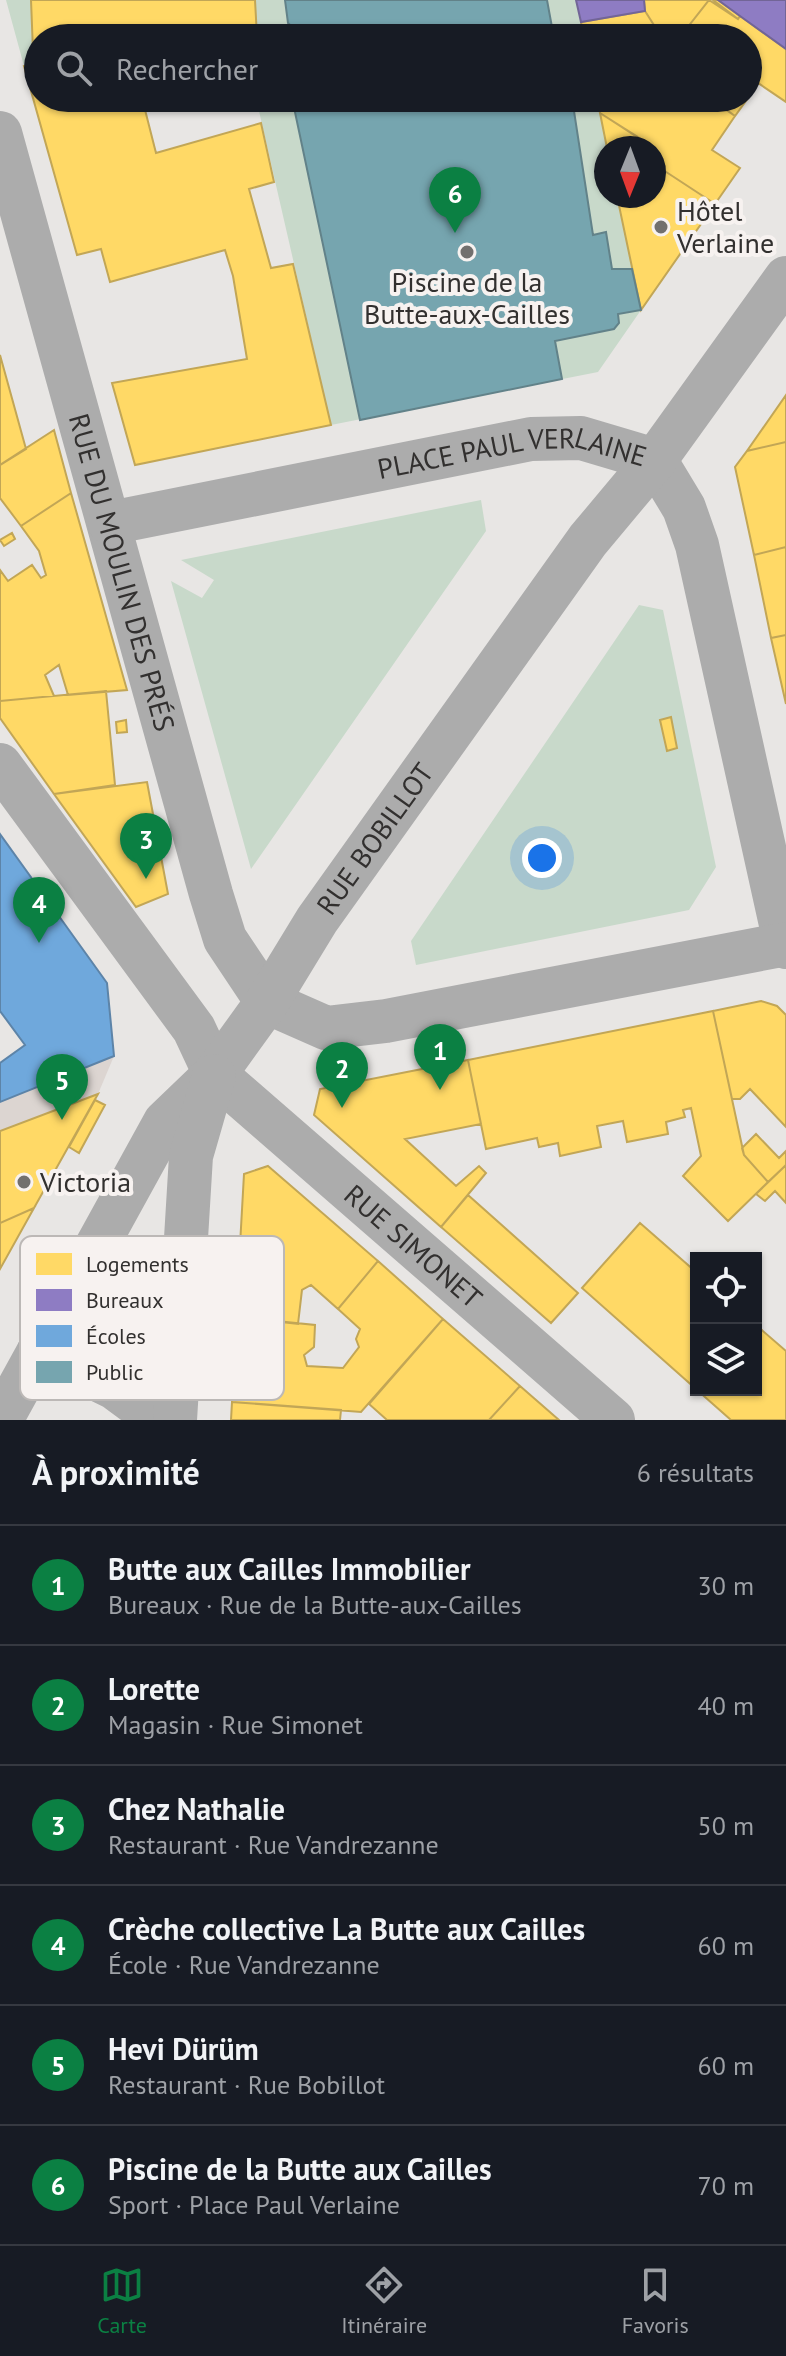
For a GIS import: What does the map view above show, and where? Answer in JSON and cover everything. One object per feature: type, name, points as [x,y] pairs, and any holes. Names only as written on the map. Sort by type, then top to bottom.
[{"type":"street","name":"RUE DU MOULIN DES PRÉS","points":[[0,133],[225,939],[267,1002]]},
{"type":"street","name":"RUE BOBILLOT","points":[[102,1236],[165,1122],[215,1074],[267,1002],[317,920],[579,552],[655,460],[786,278]]},
{"type":"street","name":"PLACE PAUL VERLAINE","points":[[110,523],[531,439],[581,438],[655,460],[684,508],[697,545],[786,945]]},
{"type":"street","points":[[0,765],[194,1029],[215,1074],[191,1156],[186,1236]]},
{"type":"street","points":[[267,1002],[326,1028],[371,1023],[786,945]]},
{"type":"street","name":"RUE SIMONET","points":[[215,1074],[613,1420]]},
{"type":"street","name":"RUE BOBILLOT","points":[[1,1420],[20,1386]]},
{"type":"street","points":[[131,1400],[158,1420]]},
{"type":"street","points":[[175,1420],[176,1400]]},
{"type":"shaded area","points":[[114,1056],[98,1094],[0,1131],[0,1102]]},
{"type":"green space","points":[[6,0],[576,0],[581,24],[24,24],[24,66]]},
{"type":"green space","name":"Piscine de la Butte-aux-Cailles","points":[[259,112],[600,112],[605,136],[594,136],[594,208],[620,208],[641,310],[598,372],[331,425]]},
{"type":"green space","points":[[481,500],[486,531],[251,869],[171,581],[202,598],[214,580],[181,560]]},
{"type":"green space","points":[[639,605],[663,610],[716,867],[689,910],[416,965],[411,941]],"holes":[[[671,718],[677,748],[668,751],[660,720]]]},
{"type":"building: Logements","points":[[31,0],[255,0],[256,24],[32,24]]},
{"type":"building: Logements","points":[[644,0],[709,0],[690,24],[653,24],[645,11]]},
{"type":"building: Logements","points":[[709,0],[751,24],[690,24]]},
{"type":"building: Logements","points":[[713,0],[718,0],[740,16],[738,19]]},
{"type":"building: Logements","points":[[645,11],[653,24],[581,24]]},
{"type":"building: Logements","points":[[762,32],[786,49],[786,102],[762,86]]},
{"type":"building: Logements","points":[[37,112],[146,112],[156,153],[261,123],[274,182],[249,189],[271,268],[293,264],[331,425],[135,465],[112,383],[247,359],[233,276],[225,250],[110,282],[101,249],[77,255]]},
{"type":"building: Logements","points":[[600,112],[729,112],[735,116],[712,150],[740,168],[715,204],[666,172],[666,136],[635,136]]},
{"type":"building: Logements","points":[[600,113],[636,136],[605,136]]},
{"type":"building: Logements","name":"Hôtel Verlaine","points":[[666,172],[715,204],[641,310],[620,208],[666,208]]},
{"type":"building: Logements","points":[[0,355],[26,449],[0,465]]},
{"type":"building: Logements","points":[[786,395],[786,442],[747,451]]},
{"type":"building: Logements","points":[[54,430],[71,493],[21,526],[0,498],[0,465]]},
{"type":"building: Logements","points":[[786,442],[786,547],[754,555],[735,467],[747,451]]},
{"type":"building: Logements","points":[[71,493],[127,690],[68,695],[59,665],[45,675],[54,696],[0,701],[0,570],[8,581],[32,565],[41,578],[46,575],[39,551],[21,526]]},
{"type":"building: Logements","points":[[12,533],[15,539],[4,546],[0,540]]},
{"type":"building: Logements","points":[[786,547],[786,635],[771,638],[754,555]]},
{"type":"building: Logements","points":[[786,635],[786,704],[771,638]]},
{"type":"building: Logements","points":[[106,691],[115,785],[54,794],[0,718],[0,701]]},
{"type":"building: Logements","points":[[671,717],[677,748],[667,751],[660,720]]},
{"type":"building: Logements","points":[[126,720],[127,732],[117,733],[116,722]]},
{"type":"building: Logements","points":[[147,782],[168,894],[136,907],[54,794]]},
{"type":"building: Logements","points":[[761,1001],[777,1006],[786,1015],[786,1127],[750,1089],[740,1099],[732,1099],[713,1011]]},
{"type":"building: Logements","points":[[713,1011],[744,1155],[768,1182],[728,1221],[683,1176],[701,1156],[691,1108],[683,1110],[685,1117],[666,1122],[668,1134],[627,1142],[623,1121],[597,1126],[601,1147],[560,1156],[558,1143],[539,1147],[537,1138],[486,1149],[468,1060]]},
{"type":"building: Logements","points":[[468,1060],[481,1124],[405,1139],[456,1186],[479,1166],[486,1173],[441,1227],[314,1115],[320,1089]]},
{"type":"building: Logements","name":"Victoria","points":[[98,1094],[34,1208],[0,1223],[0,1131]]},
{"type":"building: Logements","points":[[95,1100],[105,1105],[79,1153],[69,1147]]},
{"type":"building: Logements","points":[[756,1134],[779,1158],[786,1151],[786,1165],[768,1182],[744,1155],[742,1148]]},
{"type":"building: Logements","points":[[786,1165],[786,1203],[775,1191],[765,1201],[756,1194]]},
{"type":"building: Logements","points":[[268,1166],[378,1261],[338,1309],[311,1285],[302,1290],[298,1324],[284,1322],[284,1236],[241,1236],[244,1174]]},
{"type":"building: Logements","points":[[468,1195],[578,1293],[551,1323],[441,1227]]},
{"type":"building: Logements","points":[[34,1208],[0,1269],[0,1223]]},
{"type":"building: Logements","points":[[640,1223],[690,1267],[690,1384],[582,1288]]},
{"type":"building: Logements","points":[[378,1261],[443,1319],[361,1412],[232,1402],[284,1400],[284,1322],[315,1325],[314,1347],[304,1355],[307,1366],[343,1368],[359,1347],[356,1339],[360,1329],[338,1309]]},
{"type":"building: Logements","points":[[443,1319],[520,1386],[489,1420],[387,1420],[369,1404]]},
{"type":"building: Logements","points":[[762,1330],[786,1351],[786,1420],[731,1420],[704,1396],[762,1396]]},
{"type":"building: Logements","points":[[520,1386],[559,1420],[489,1420]]},
{"type":"building: Logements","points":[[232,1402],[341,1410],[340,1420],[231,1420]]},
{"type":"building: Bureaux","points":[[576,0],[644,0],[645,11],[581,22]]},
{"type":"building: Bureaux","points":[[718,0],[786,0],[786,49],[762,32],[762,24],[751,24]]},
{"type":"building: Écoles","points":[[0,834],[107,983],[114,1056],[0,1102],[0,1063],[25,1045],[0,1011]]},
{"type":"building: Public","points":[[285,0],[547,0],[551,24],[289,24]]},
{"type":"building: Public","name":"Piscine de la Butte-aux-Cailles","points":[[295,112],[574,112],[593,235],[606,232],[612,269],[632,269],[641,310],[618,314],[619,323],[614,329],[555,341],[562,379],[360,420]]},
{"type":"place","name":"Hôtel Verlaine","points":[[661,227]]},
{"type":"place","name":"Piscine de la Butte aux Cailles","points":[[455,233]]},
{"type":"place","name":"Piscine de la Butte-aux-Cailles","points":[[467,252]]},
{"type":"place","name":"Chez Nathalie","points":[[146,879]]},
{"type":"place","name":"Crèche collective La Butte aux Cailles","points":[[39,943]]},
{"type":"place","name":"Butte aux Cailles Immobilier","points":[[440,1090]]},
{"type":"place","name":"Lorette","points":[[342,1108]]},
{"type":"place","name":"Hevi Dürüm","points":[[62,1120]]},
{"type":"place","name":"Victoria","points":[[24,1182]]}]
